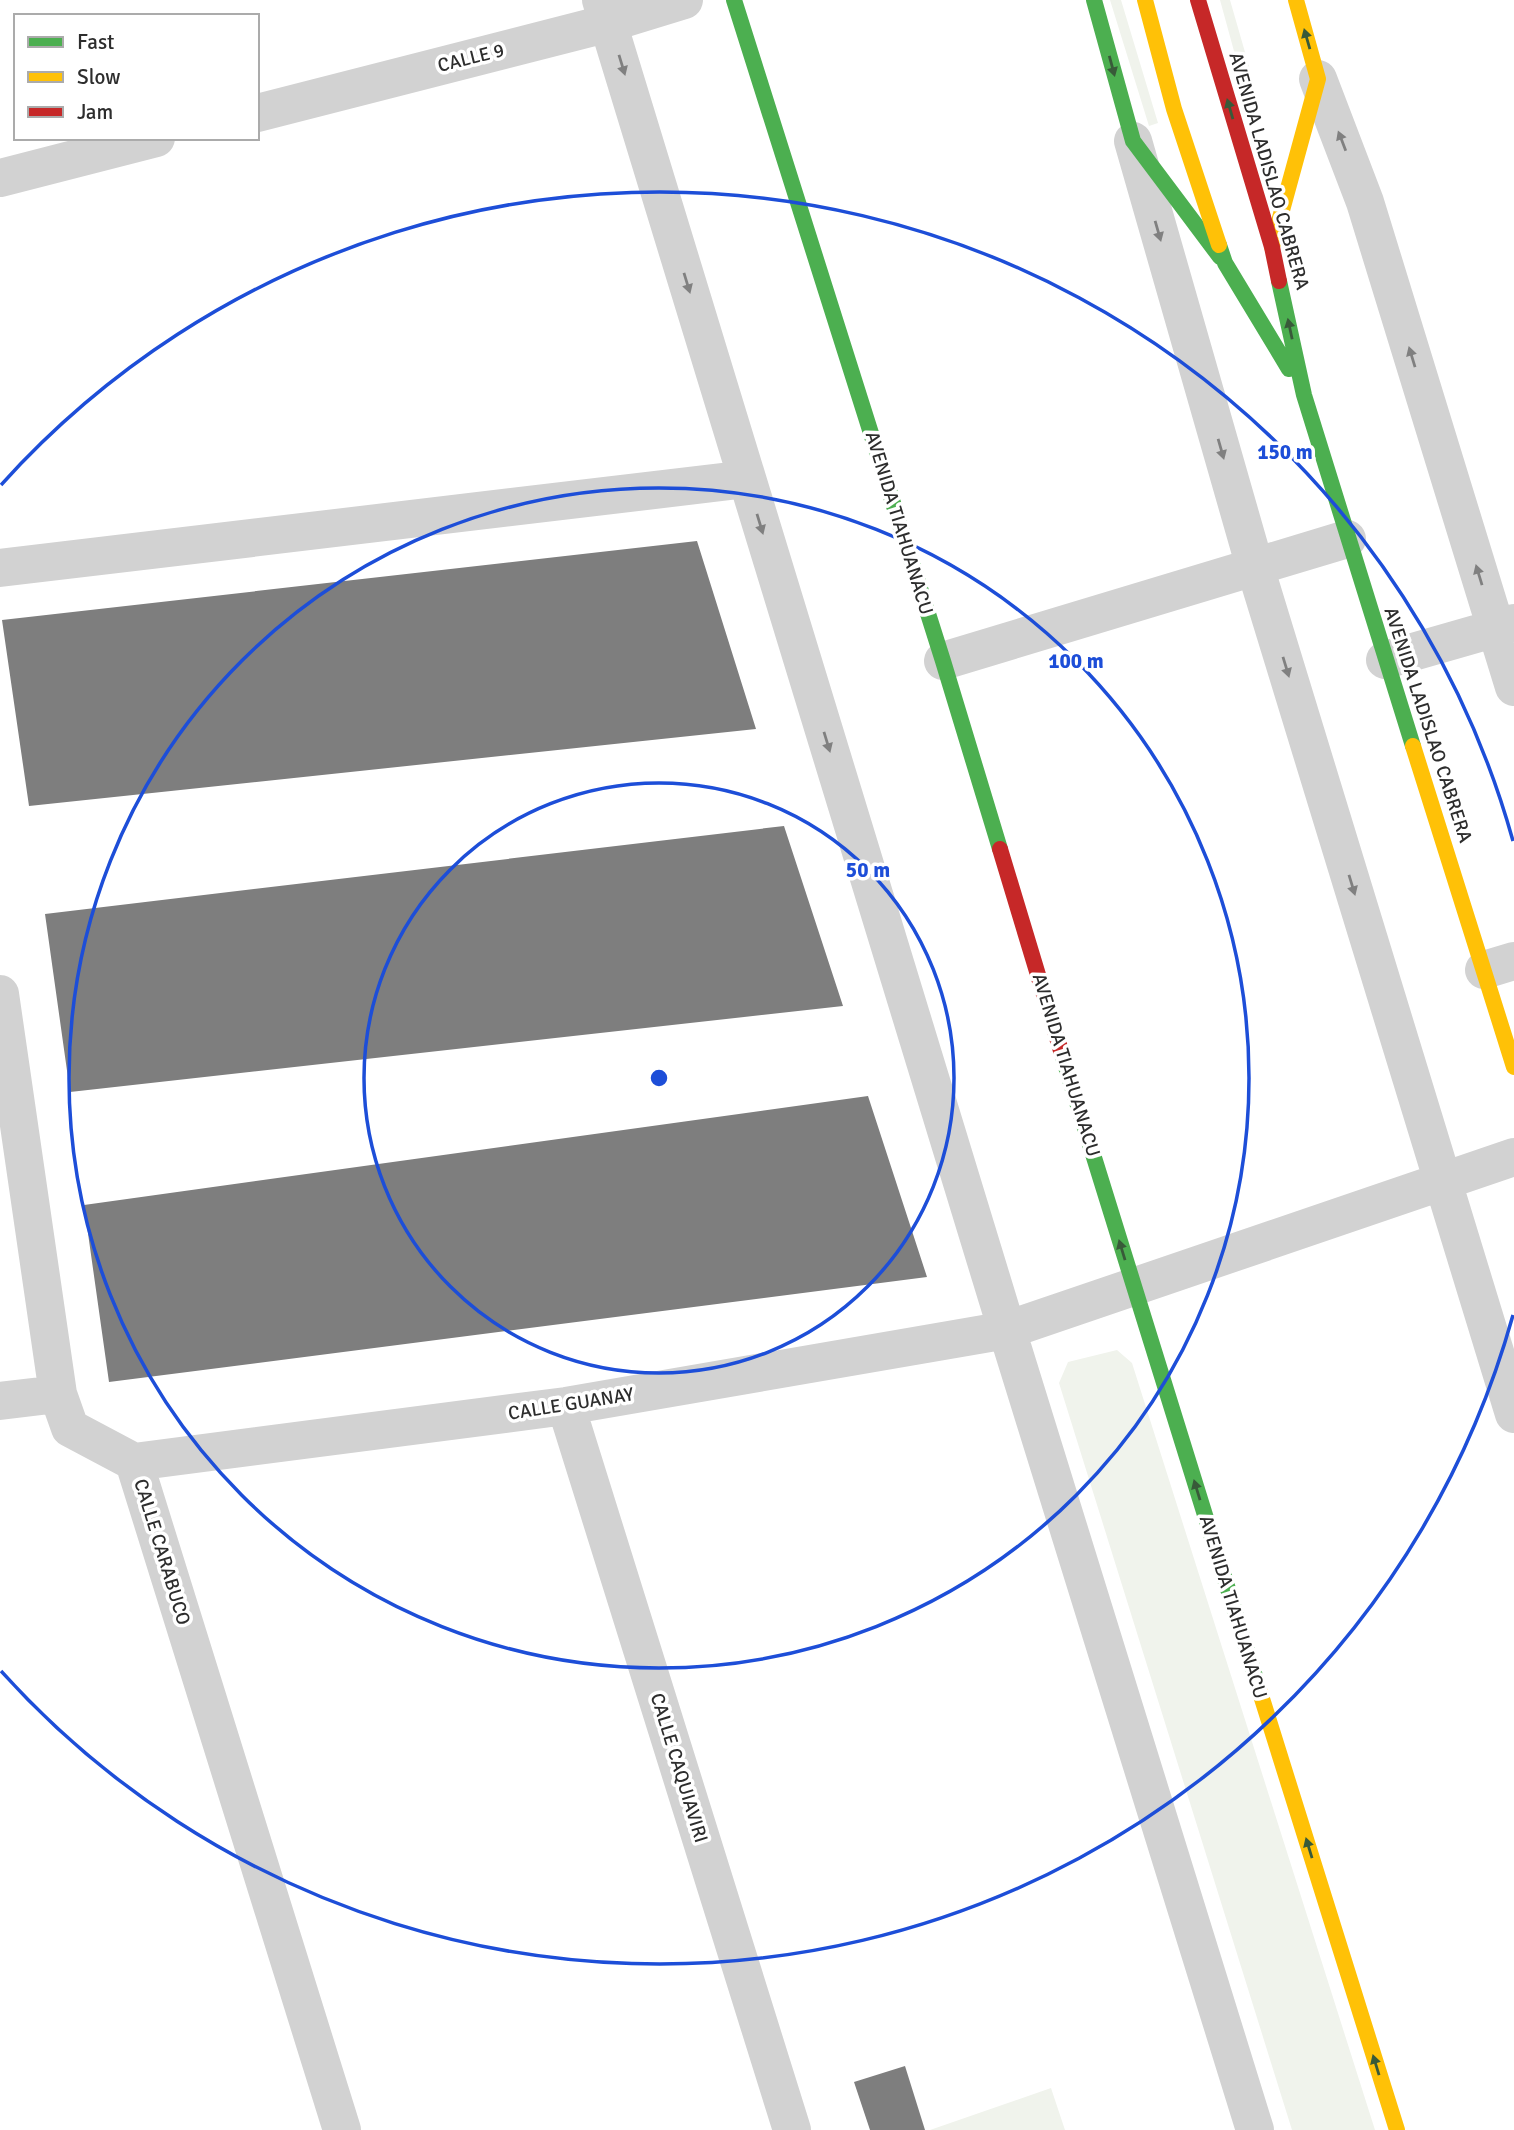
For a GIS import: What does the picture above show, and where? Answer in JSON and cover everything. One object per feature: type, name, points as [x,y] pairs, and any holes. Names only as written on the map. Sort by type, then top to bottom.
[{"type":"main road","name":"AVENIDA TIAHUANACU","points":[[734,0],[943,661],[1133,1286],[1397,2130]]},
{"type":"main road","points":[[1094,0],[1133,142],[1225,263]]},
{"type":"main road","name":"AVENIDA LADISLAO CABRERA","points":[[1145,0],[1174,109],[1225,263],[1304,395]]},
{"type":"main road","name":"AVENIDA LADISLAO CABRERA","points":[[1198,0],[1272,247],[1304,395],[1347,539],[1385,660],[1499,966],[1514,1067]]},
{"type":"main road","points":[[1272,247],[1318,79],[1296,0]]},
{"type":"street","name":"CALLE 9","points":[[259,112],[605,12],[684,0]]},
{"type":"street","points":[[605,12],[1007,1330],[1255,2130]]},
{"type":"street","points":[[1318,79],[1365,202],[1505,626],[1514,687]]},
{"type":"street","points":[[0,178],[148,140]]},
{"type":"street","points":[[1133,142],[1255,568],[1514,1414]]},
{"type":"street","points":[[0,568],[747,479]]},
{"type":"street","points":[[943,661],[1347,539]]},
{"type":"street","points":[[1385,660],[1505,626]]},
{"type":"street","name":"CALLE CARABUCO","points":[[0,994],[58,1394],[70,1428],[134,1462],[342,2130]]},
{"type":"street","name":"CALLE GUANAY","points":[[134,1462],[566,1406],[1007,1330],[1514,1157]]},
{"type":"street","points":[[0,1401],[58,1394]]},
{"type":"street","name":"CALLE CAQUIAVIRI","points":[[566,1406],[792,2130]]},
{"type":"shaded area","points":[[1110,0],[1121,0],[1158,123],[1149,126]]},
{"type":"shaded area","points":[[1220,0],[1230,0],[1253,80],[1243,84]]},
{"type":"shaded area","points":[[1117,1350],[1132,1363],[1375,2130],[1292,2130],[1059,1383],[1068,1362]]},
{"type":"shaded area","points":[[1051,2088],[1065,2130],[930,2130]]},
{"type":"building","points":[[697,541],[756,729],[29,806],[2,620]]},
{"type":"building","points":[[784,826],[843,1006],[70,1092],[45,914]]},
{"type":"building","points":[[868,1096],[927,1277],[109,1382],[84,1205]]},
{"type":"building","points":[[905,2066],[925,2130],[870,2130],[854,2082]]},
{"type":"traffic: fast","points":[[734,0],[1000,849]]},
{"type":"traffic: fast","points":[[1094,0],[1133,141],[1220,257]]},
{"type":"traffic: fast","points":[[1219,245],[1225,263],[1289,369]]},
{"type":"traffic: fast","points":[[1279,281],[1304,395],[1413,746]]},
{"type":"traffic: fast","points":[[1061,1051],[1259,1689]]},
{"type":"traffic: slow","points":[[1145,0],[1174,109],[1219,245]]},
{"type":"traffic: slow","points":[[1272,247],[1318,79],[1296,0]]},
{"type":"traffic: slow","points":[[1413,746],[1514,1067]]},
{"type":"traffic: slow","points":[[1259,1689],[1397,2130]]},
{"type":"traffic: jam","points":[[1198,0],[1272,247],[1279,281]]},
{"type":"traffic: jam","points":[[1000,849],[1061,1051]]}]
